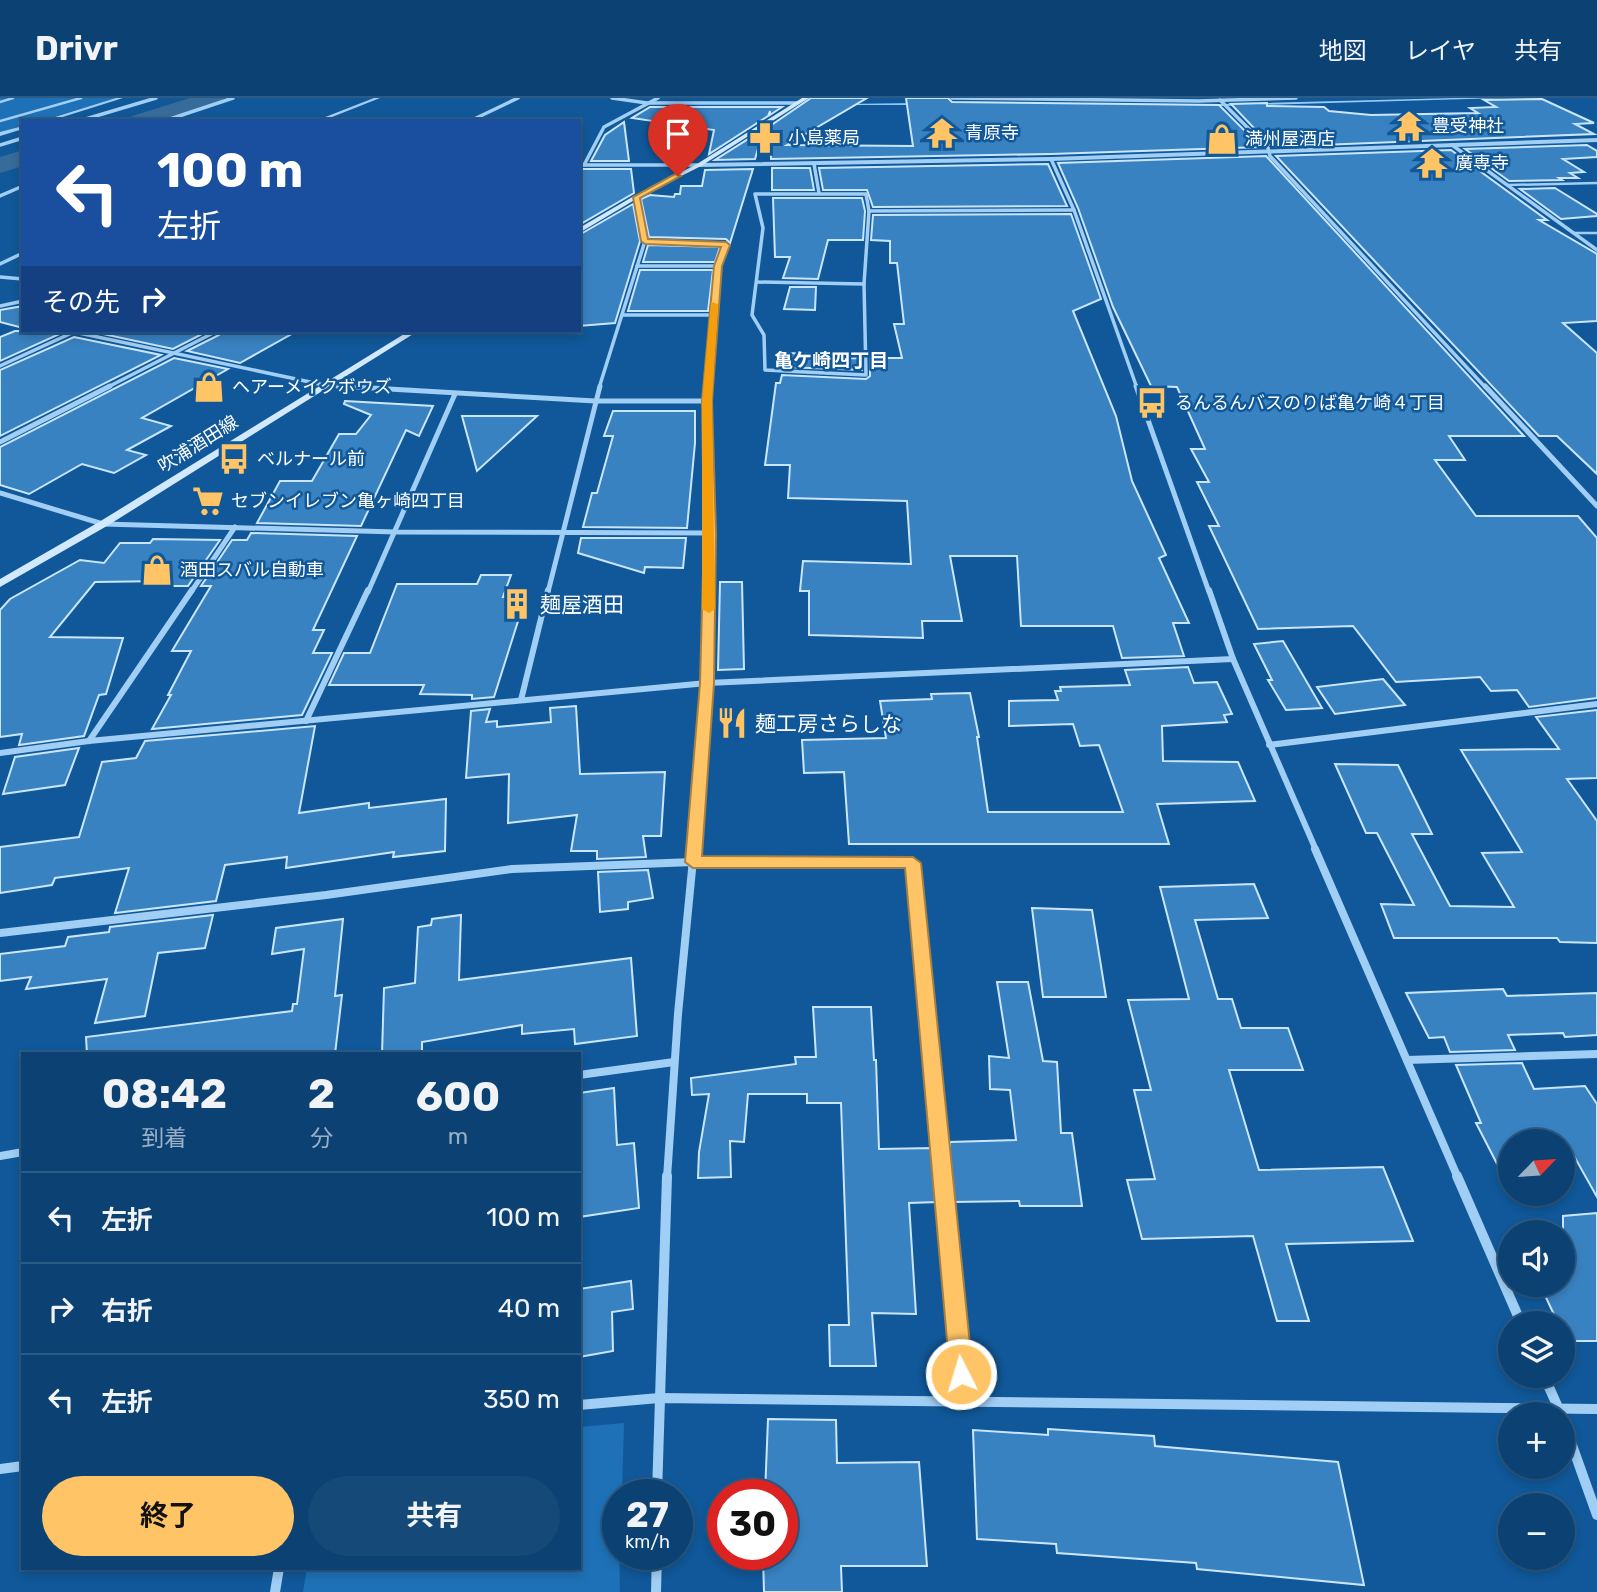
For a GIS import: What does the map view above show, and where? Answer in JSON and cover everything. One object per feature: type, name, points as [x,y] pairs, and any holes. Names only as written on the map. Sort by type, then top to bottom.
[{"type":"main road","points":[[581,230],[636,197],[699,165],[806,98]]},
{"type":"main road","name":"吹浦酒田線","points":[[0,584],[103,524],[411,333]]},
{"type":"street","points":[[51,119],[121,98]]},
{"type":"street","points":[[86,119],[156,98]]},
{"type":"street","points":[[170,119],[233,98]]},
{"type":"street","points":[[322,119],[378,98]]},
{"type":"street","points":[[474,119],[518,98]]},
{"type":"street","points":[[612,98],[647,103],[797,103]]},
{"type":"street","points":[[582,165],[604,127],[658,98]]},
{"type":"street","points":[[952,98],[1067,101],[1296,98]]},
{"type":"street","points":[[1062,98],[1067,101]]},
{"type":"street","points":[[1217,99],[1268,148],[1458,359],[1597,506]]},
{"type":"street","points":[[0,134],[21,128]]},
{"type":"street","points":[[0,145],[21,139]]},
{"type":"street","points":[[582,165],[1051,159],[1597,140]]},
{"type":"street","points":[[1452,145],[1597,250]]},
{"type":"street","points":[[1051,159],[1074,211],[1233,659],[1516,1311]]},
{"type":"street","points":[[814,164],[820,193]]},
{"type":"street","points":[[0,196],[21,187]]},
{"type":"street","points":[[755,194],[866,194],[869,211],[864,284],[866,375],[765,370],[764,335],[752,315],[763,228],[755,194]]},
{"type":"street","points":[[521,700],[596,401],[645,241],[636,197]]},
{"type":"street","points":[[869,211],[1074,211]]},
{"type":"street","points":[[645,241],[726,243],[718,266],[712,315],[707,401],[710,533],[707,683],[674,1062],[657,1479]]},
{"type":"street","points":[[0,264],[21,254]]},
{"type":"street","points":[[637,266],[718,266]]},
{"type":"street","points":[[0,277],[21,279]]},
{"type":"street","points":[[757,282],[864,284]]},
{"type":"street","points":[[0,306],[21,301]]},
{"type":"street","points":[[622,315],[712,315]]},
{"type":"street","points":[[0,366],[71,333]]},
{"type":"street","points":[[84,333],[324,385],[596,401],[707,401]]},
{"type":"street","points":[[0,442],[212,333]]},
{"type":"street","points":[[306,720],[396,532],[455,394]]},
{"type":"street","points":[[0,493],[103,524],[396,532],[710,533]]},
{"type":"street","points":[[89,741],[235,527]]},
{"type":"street","points":[[0,753],[89,741],[707,683],[1233,659]]},
{"type":"street","points":[[1269,746],[1597,704]]},
{"type":"street","points":[[0,933],[326,895],[512,869],[693,862],[913,863],[964,1401]]},
{"type":"street","points":[[1407,1060],[1597,1054]]},
{"type":"street","points":[[581,1075],[674,1062]]},
{"type":"street","points":[[0,1156],[21,1152]]},
{"type":"street","points":[[581,1405],[659,1398],[1498,1410]]},
{"type":"street","points":[[1575,1410],[1597,1409]]},
{"type":"street","points":[[1575,1454],[1597,1515]]},
{"type":"street","points":[[0,1469],[21,1466]]},
{"type":"street","points":[[275,1592],[279,1570]]},
{"type":"street","points":[[656,1592],[657,1570]]},
{"type":"lane","points":[[0,102],[13,98]]},
{"type":"lane","points":[[0,121],[81,98]]},
{"type":"lane","points":[[1508,185],[1597,183]]},
{"type":"lane","points":[[1574,233],[1597,233]]},
{"type":"shaded area","points":[[0,98],[118,98],[47,119],[21,119],[21,127],[0,133]]},
{"type":"shaded area","points":[[624,1423],[622,1479],[602,1479],[602,1570],[620,1570],[620,1592],[303,1592],[307,1570],[581,1570],[581,1427]]},
{"type":"building","points":[[811,98],[867,98],[787,145],[913,146],[906,98],[948,98],[952,102],[1219,105],[1261,147],[771,159],[770,126]]},
{"type":"building","points":[[1542,99],[1594,123],[1575,124],[1594,134],[1272,147],[1231,104],[1267,103],[1267,106],[1324,107],[1329,111],[1371,115],[1478,113],[1470,108],[1496,107],[1484,100]]},
{"type":"building","points":[[650,107],[782,107],[770,115],[770,111],[768,116],[709,154],[714,130],[632,118]]},
{"type":"building","points":[[624,122],[629,161],[591,161],[605,135]]},
{"type":"building","points":[[764,129],[755,159],[715,160]]},
{"type":"building","points":[[1587,145],[1597,151],[1597,157],[1563,159],[1584,172],[1570,173],[1578,178],[1559,178],[1562,180],[1509,181],[1465,149]]},
{"type":"building","points":[[1451,150],[1547,220],[1539,220],[1597,254],[1597,321],[1563,323],[1597,353],[1597,474],[1557,436],[1539,436],[1276,156]]},
{"type":"building","points":[[1266,156],[1524,436],[1449,436],[1465,460],[1435,460],[1476,516],[1578,516],[1597,538],[1597,698],[1529,707],[1517,690],[1491,691],[1480,677],[1396,682],[1353,626],[1258,629],[1209,526],[1219,526],[1197,482],[1209,482],[1191,449],[1205,449],[1177,387],[1151,386],[1113,307],[1078,208],[1058,163]]},
{"type":"building","points":[[1048,164],[1067,206],[873,207],[867,190],[823,190],[819,168]]},
{"type":"building","points":[[772,168],[810,168],[814,190],[772,190]]},
{"type":"building","points":[[581,169],[631,169],[634,193],[581,224]]},
{"type":"building","points":[[753,169],[730,243],[726,239],[649,237],[641,199],[650,195],[674,197],[675,194],[680,194],[681,186],[702,186],[705,170]]},
{"type":"building","points":[[1555,188],[1597,216],[1561,219],[1520,189]]},
{"type":"building","points":[[773,198],[862,198],[865,211],[863,240],[828,240],[818,279],[783,278],[790,257],[775,257]]},
{"type":"building","points":[[633,204],[640,241],[615,323],[581,326],[581,234]]},
{"type":"building","points":[[1071,214],[1101,299],[1073,311],[1116,416],[1132,481],[1166,555],[1159,558],[1189,623],[1173,623],[1184,656],[1122,658],[1113,626],[1021,626],[1017,556],[950,556],[962,621],[922,621],[923,638],[809,635],[809,591],[800,591],[803,561],[911,564],[907,501],[788,498],[790,465],[765,465],[776,383],[780,383],[782,375],[866,379],[870,376],[870,358],[902,358],[894,324],[904,324],[897,263],[890,263],[890,241],[871,240],[873,215]]},
{"type":"building","points":[[648,245],[720,247],[715,262],[643,262]]},
{"type":"building","points":[[640,270],[713,270],[708,311],[628,311]]},
{"type":"building","points":[[790,287],[816,287],[815,310],[784,309]]},
{"type":"building","points":[[21,306],[21,327],[0,322],[0,310]]},
{"type":"building","points":[[15,331],[62,333],[0,361],[0,337]]},
{"type":"building","points":[[98,333],[204,333],[173,349]]},
{"type":"building","points":[[293,333],[240,363],[187,351],[219,335]]},
{"type":"building","points":[[74,337],[161,355],[0,436],[0,370]]},
{"type":"building","points":[[787,353],[813,354],[812,359],[861,358],[862,370],[784,367]]},
{"type":"building","points":[[174,358],[228,369],[142,418],[171,426],[127,450],[146,455],[114,473],[82,464],[29,494],[0,485],[0,447]]},
{"type":"building","points":[[345,401],[433,406],[419,436],[406,430],[361,526],[257,523],[280,481],[312,481],[339,434],[356,434],[371,415],[344,404]]},
{"type":"building","points":[[613,411],[695,411],[695,443],[687,528],[583,527],[592,493],[597,493],[613,436],[604,436]]},
{"type":"building","points":[[462,416],[537,416],[477,471]]},
{"type":"building","points":[[251,533],[357,536],[313,630],[324,630],[313,653],[332,653],[302,715],[152,729],[191,651],[172,651],[211,586],[201,586],[232,540],[247,540]]},
{"type":"building","points":[[581,538],[686,538],[683,568],[645,567],[644,573],[578,553]]},
{"type":"building","points":[[153,539],[220,540],[188,586],[162,586],[165,581],[95,582],[50,637],[123,638],[106,694],[99,695],[84,736],[19,745],[22,734],[0,737],[0,610],[10,599],[80,560],[104,563],[120,543],[150,543]]},
{"type":"building","points":[[481,575],[511,575],[503,597],[526,596],[494,697],[472,699],[472,695],[420,694],[424,685],[329,685],[344,653],[370,653],[397,584],[477,584]]},
{"type":"building","points":[[720,582],[742,582],[744,669],[718,670]]},
{"type":"building","points":[[1283,641],[1322,708],[1286,710],[1268,680],[1272,680],[1254,644]]},
{"type":"building","points":[[1188,667],[1194,683],[1217,682],[1232,714],[1224,715],[1227,722],[1162,726],[1163,761],[1238,762],[1255,801],[1157,804],[1169,844],[849,844],[844,772],[804,773],[802,740],[886,738],[880,701],[932,699],[931,694],[970,693],[979,737],[988,812],[1123,812],[1099,745],[1080,746],[1073,724],[1009,726],[1009,701],[1058,700],[1055,691],[1061,691],[1060,687],[1130,685],[1125,670]]},
{"type":"building","points":[[1383,679],[1405,705],[1335,714],[1317,687]]},
{"type":"building","points":[[576,706],[580,774],[665,772],[661,836],[643,836],[646,857],[597,859],[597,851],[571,851],[577,815],[508,823],[509,774],[466,778],[471,711],[490,709],[486,722],[497,721],[497,727],[551,722],[550,708]]},
{"type":"building","points":[[1597,710],[1597,778],[1567,779],[1597,821],[1597,943],[1560,942],[1557,938],[1394,938],[1381,904],[1414,905],[1377,833],[1366,833],[1335,764],[1398,765],[1432,834],[1412,834],[1450,906],[1514,907],[1482,853],[1522,852],[1461,750],[1559,749],[1536,717]]},
{"type":"building","points":[[315,726],[299,813],[369,803],[369,808],[446,799],[445,851],[393,857],[394,852],[286,868],[287,857],[225,865],[216,901],[115,913],[129,868],[55,878],[52,885],[0,893],[0,847],[79,837],[102,762],[136,758],[145,741]]},
{"type":"building","points":[[79,748],[65,785],[3,794],[15,757]]},
{"type":"building","points":[[648,870],[653,898],[628,902],[628,909],[600,912],[598,872]]},
{"type":"building","points":[[1254,884],[1268,918],[1195,920],[1218,999],[1232,999],[1241,1028],[1288,1028],[1303,1070],[1229,1070],[1259,1170],[1383,1167],[1413,1241],[1286,1244],[1309,1321],[1277,1321],[1253,1236],[1142,1239],[1127,1180],[1155,1179],[1134,1090],[1151,1090],[1128,1000],[1189,999],[1160,887]]},
{"type":"building","points":[[1032,908],[1092,910],[1106,997],[1043,997]]},
{"type":"building","points":[[213,915],[205,948],[158,953],[145,1016],[95,1023],[107,979],[26,989],[31,977],[0,981],[0,954],[65,946],[68,937],[109,932],[110,927]]},
{"type":"building","points":[[461,915],[459,980],[631,958],[637,1036],[575,1044],[574,1029],[522,1034],[522,1025],[422,1042],[422,1052],[382,1052],[384,988],[415,983],[418,927],[431,925],[432,919]]},
{"type":"building","points":[[343,919],[335,996],[342,995],[335,1052],[87,1052],[86,1037],[292,1011],[293,1004],[297,1004],[304,949],[272,954],[276,928]]},
{"type":"building","points":[[997,982],[1028,982],[1043,1061],[1057,1062],[1061,1133],[1072,1133],[1082,1206],[1020,1206],[1019,1201],[953,1202],[947,1147],[950,1147],[950,1142],[1016,1140],[1010,1090],[990,1089],[989,1056],[1009,1058]]},
{"type":"building","points":[[1503,989],[1507,996],[1597,993],[1597,1035],[1508,1035],[1515,1050],[1450,1052],[1444,1037],[1429,1038],[1406,993]]},
{"type":"building","points":[[813,1007],[871,1007],[879,1149],[934,1148],[938,1202],[909,1203],[916,1314],[872,1313],[876,1366],[830,1366],[829,1325],[849,1325],[841,1103],[807,1103],[807,1094],[748,1094],[744,1142],[730,1141],[731,1177],[698,1178],[699,1152],[709,1094],[692,1095],[691,1078],[796,1064],[795,1057],[816,1057]]},
{"type":"building","points":[[1522,1063],[1534,1089],[1585,1086],[1597,1104],[1597,1197],[1575,1158],[1575,1129],[1498,1129],[1498,1166],[1476,1123],[1481,1123],[1456,1065]]},
{"type":"building","points":[[614,1088],[617,1145],[634,1143],[639,1208],[581,1217],[581,1093]]},
{"type":"building","points":[[1597,1213],[1597,1341],[1575,1341],[1575,1311],[1552,1311],[1546,1297],[1575,1297],[1575,1220],[1563,1220],[1563,1216]]},
{"type":"building","points":[[631,1281],[633,1309],[612,1312],[613,1351],[581,1357],[581,1289]]},
{"type":"building","points":[[768,1419],[836,1420],[837,1463],[919,1462],[927,1566],[841,1566],[842,1592],[764,1592],[763,1570],[798,1570],[798,1479],[766,1479]]},
{"type":"building","points":[[1048,1429],[1154,1436],[1155,1446],[1338,1462],[1364,1585],[1197,1569],[1196,1563],[1057,1553],[1056,1544],[977,1539],[973,1430],[1048,1435]]},
{"type":"waterway","points":[[146,119],[213,98]]},
{"type":"waterway","points":[[1074,104],[1224,105],[1500,98]]},
{"type":"waterway","points":[[843,105],[919,104]]},
{"type":"waterway","points":[[0,165],[21,159]]},
{"type":"slow traffic","points":[[709,609],[707,401],[714,304]]},
{"type":"place","name":"豊受神社","points":[[1409,126]]},
{"type":"place","name":"青原寺","points":[[942,133]]},
{"type":"place","name":"小島薬局","points":[[765,138]]},
{"type":"place","name":"満州屋酒店","points":[[1222,139]]},
{"type":"place","name":"廣専寺","points":[[1432,163]]},
{"type":"place","name":"ヘアーメイクボウズ","points":[[209,387]]},
{"type":"place","name":"るんるんバスのりば亀ケ崎４丁目","points":[[1152,403]]},
{"type":"place","name":"ベルナール前","points":[[234,459]]},
{"type":"place","name":"セブンイレブン亀ヶ崎四丁目","points":[[208,501]]},
{"type":"place","name":"酒田スバル自動車","points":[[157,570]]},
{"type":"place","name":"麺屋酒田","points":[[517,604]]},
{"type":"place","name":"麺工房さらしな","points":[[732,723]]},
{"type":"district","name":"亀ケ崎四丁目","points":[[831,360]]},
{"type":"route","points":[[678,176],[636,197],[645,241],[726,243],[718,266],[712,315],[707,401],[710,533],[707,683],[693,862],[913,863],[961,1374]]}]
